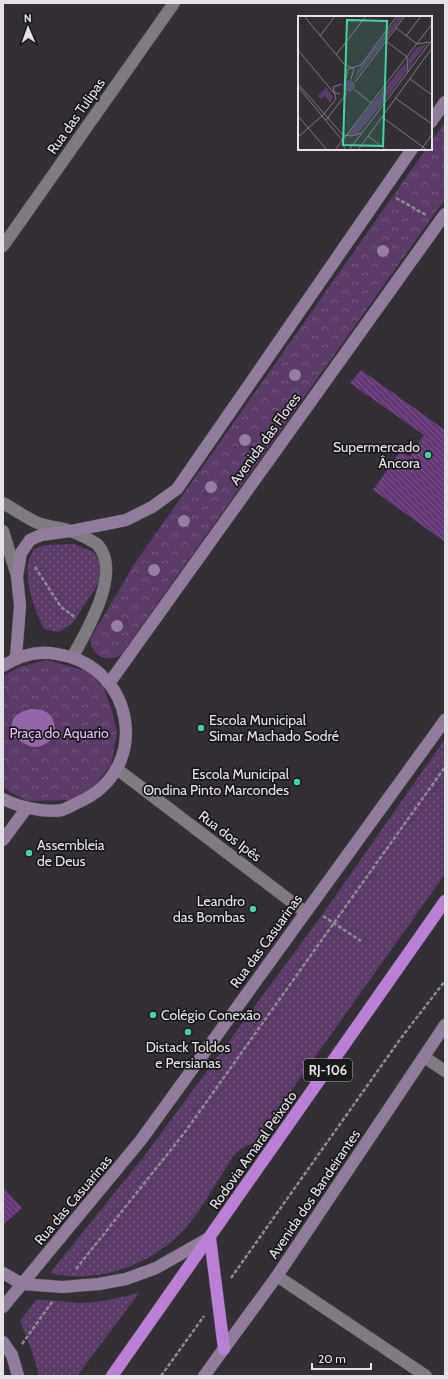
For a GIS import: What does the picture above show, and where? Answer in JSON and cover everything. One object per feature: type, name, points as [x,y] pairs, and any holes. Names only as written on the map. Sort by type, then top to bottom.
[{"type":"highway","name":"Rodovia Amaral Peixoto","points":[[112,1376],[445,901]]},
{"type":"highway","points":[[210,1238],[224,1348]]},
{"type":"street","name":"Rua das Tulipas","points":[[3,246],[174,3]]},
{"type":"street","points":[[432,121],[445,102]]},
{"type":"street","points":[[17,576],[23,550],[30,540],[41,535],[126,520],[152,507],[177,489],[411,150]]},
{"type":"street","name":"Avenida das Flores","points":[[110,682],[443,221]]},
{"type":"street","points":[[3,503],[37,523],[70,531],[97,544],[105,557],[107,571],[104,586],[91,622],[73,656]]},
{"type":"street","points":[[3,531],[17,576],[20,606],[16,657]]},
{"type":"street","points":[[3,666],[16,657],[45,652],[73,656],[93,666],[110,682],[123,709],[126,740],[117,769],[94,795],[75,804],[62,810],[26,808],[3,798]]},
{"type":"street","name":"Rua das Casuarinas","points":[[3,1307],[142,1140],[305,912],[445,720]]},
{"type":"street","name":"Rua dos Ipês","points":[[117,769],[305,912]]},
{"type":"street","points":[[3,840],[26,808]]},
{"type":"street","name":"Avenida dos Bandeirantes","points":[[204,1376],[277,1276],[445,1025]]},
{"type":"street","points":[[424,1057],[445,1070]]},
{"type":"street","points":[[3,1273],[22,1284],[62,1287],[99,1284],[126,1279],[156,1268],[210,1238]]},
{"type":"street","points":[[277,1276],[426,1376]]},
{"type":"street","points":[[3,1342],[12,1355],[18,1376]]},
{"type":"path","points":[[383,192],[443,221]]},
{"type":"path","points":[[23,550],[61,607],[75,618],[91,622]]},
{"type":"path","points":[[12,1355],[62,1287],[185,1132],[445,767]]},
{"type":"path","points":[[305,912],[322,915],[361,941]]},
{"type":"path","points":[[161,1376],[401,1038],[445,981]]},
{"type":"green space","points":[[445,122],[445,199],[121,655],[105,658],[96,654],[91,645],[90,639],[135,563],[425,150],[432,150],[432,141]]},
{"type":"green space","points":[[74,544],[94,552],[101,564],[98,584],[72,624],[58,632],[44,629],[37,614],[29,586],[29,560],[34,549],[45,545]]},
{"type":"green space","name":"Praça do Aquario","points":[[47,660],[90,672],[103,686],[111,707],[117,733],[111,765],[93,788],[70,800],[27,801],[3,788],[3,676],[19,667]]},
{"type":"green space","points":[[445,739],[445,874],[254,1143],[242,1148],[234,1154],[203,1205],[187,1226],[159,1251],[143,1261],[106,1273],[88,1276],[69,1276],[50,1273],[145,1155],[322,915]]},
{"type":"green space","points":[[139,1293],[77,1376],[39,1376],[33,1354],[20,1321],[36,1300],[85,1303],[108,1300]]},
{"type":"shaded area","points":[[31,709],[38,709],[47,712],[54,723],[56,735],[50,741],[39,747],[29,746],[11,734],[12,723],[15,717],[21,712]]},
{"type":"building","name":"Supermercado Âncora","points":[[361,370],[445,430],[445,542],[373,490],[400,452],[410,457],[424,435],[350,383]]},
{"type":"building","points":[[3,1187],[22,1208],[3,1225]]},
{"type":"place","name":"Supermercado Âncora","points":[[428,455]]},
{"type":"place","name":"Escola Municipal Simar Machado Sodré","points":[[201,728]]},
{"type":"place","name":"Escola Municipal Ondina Pinto Marcondes","points":[[297,782]]},
{"type":"place","name":"Assembleia de Deus","points":[[29,853]]},
{"type":"place","name":"Leandro das Bombas","points":[[253,909]]},
{"type":"place","name":"Colégio Conexão","points":[[153,1015]]},
{"type":"place","name":"Distack Toldos e Persianas","points":[[188,1032]]}]
